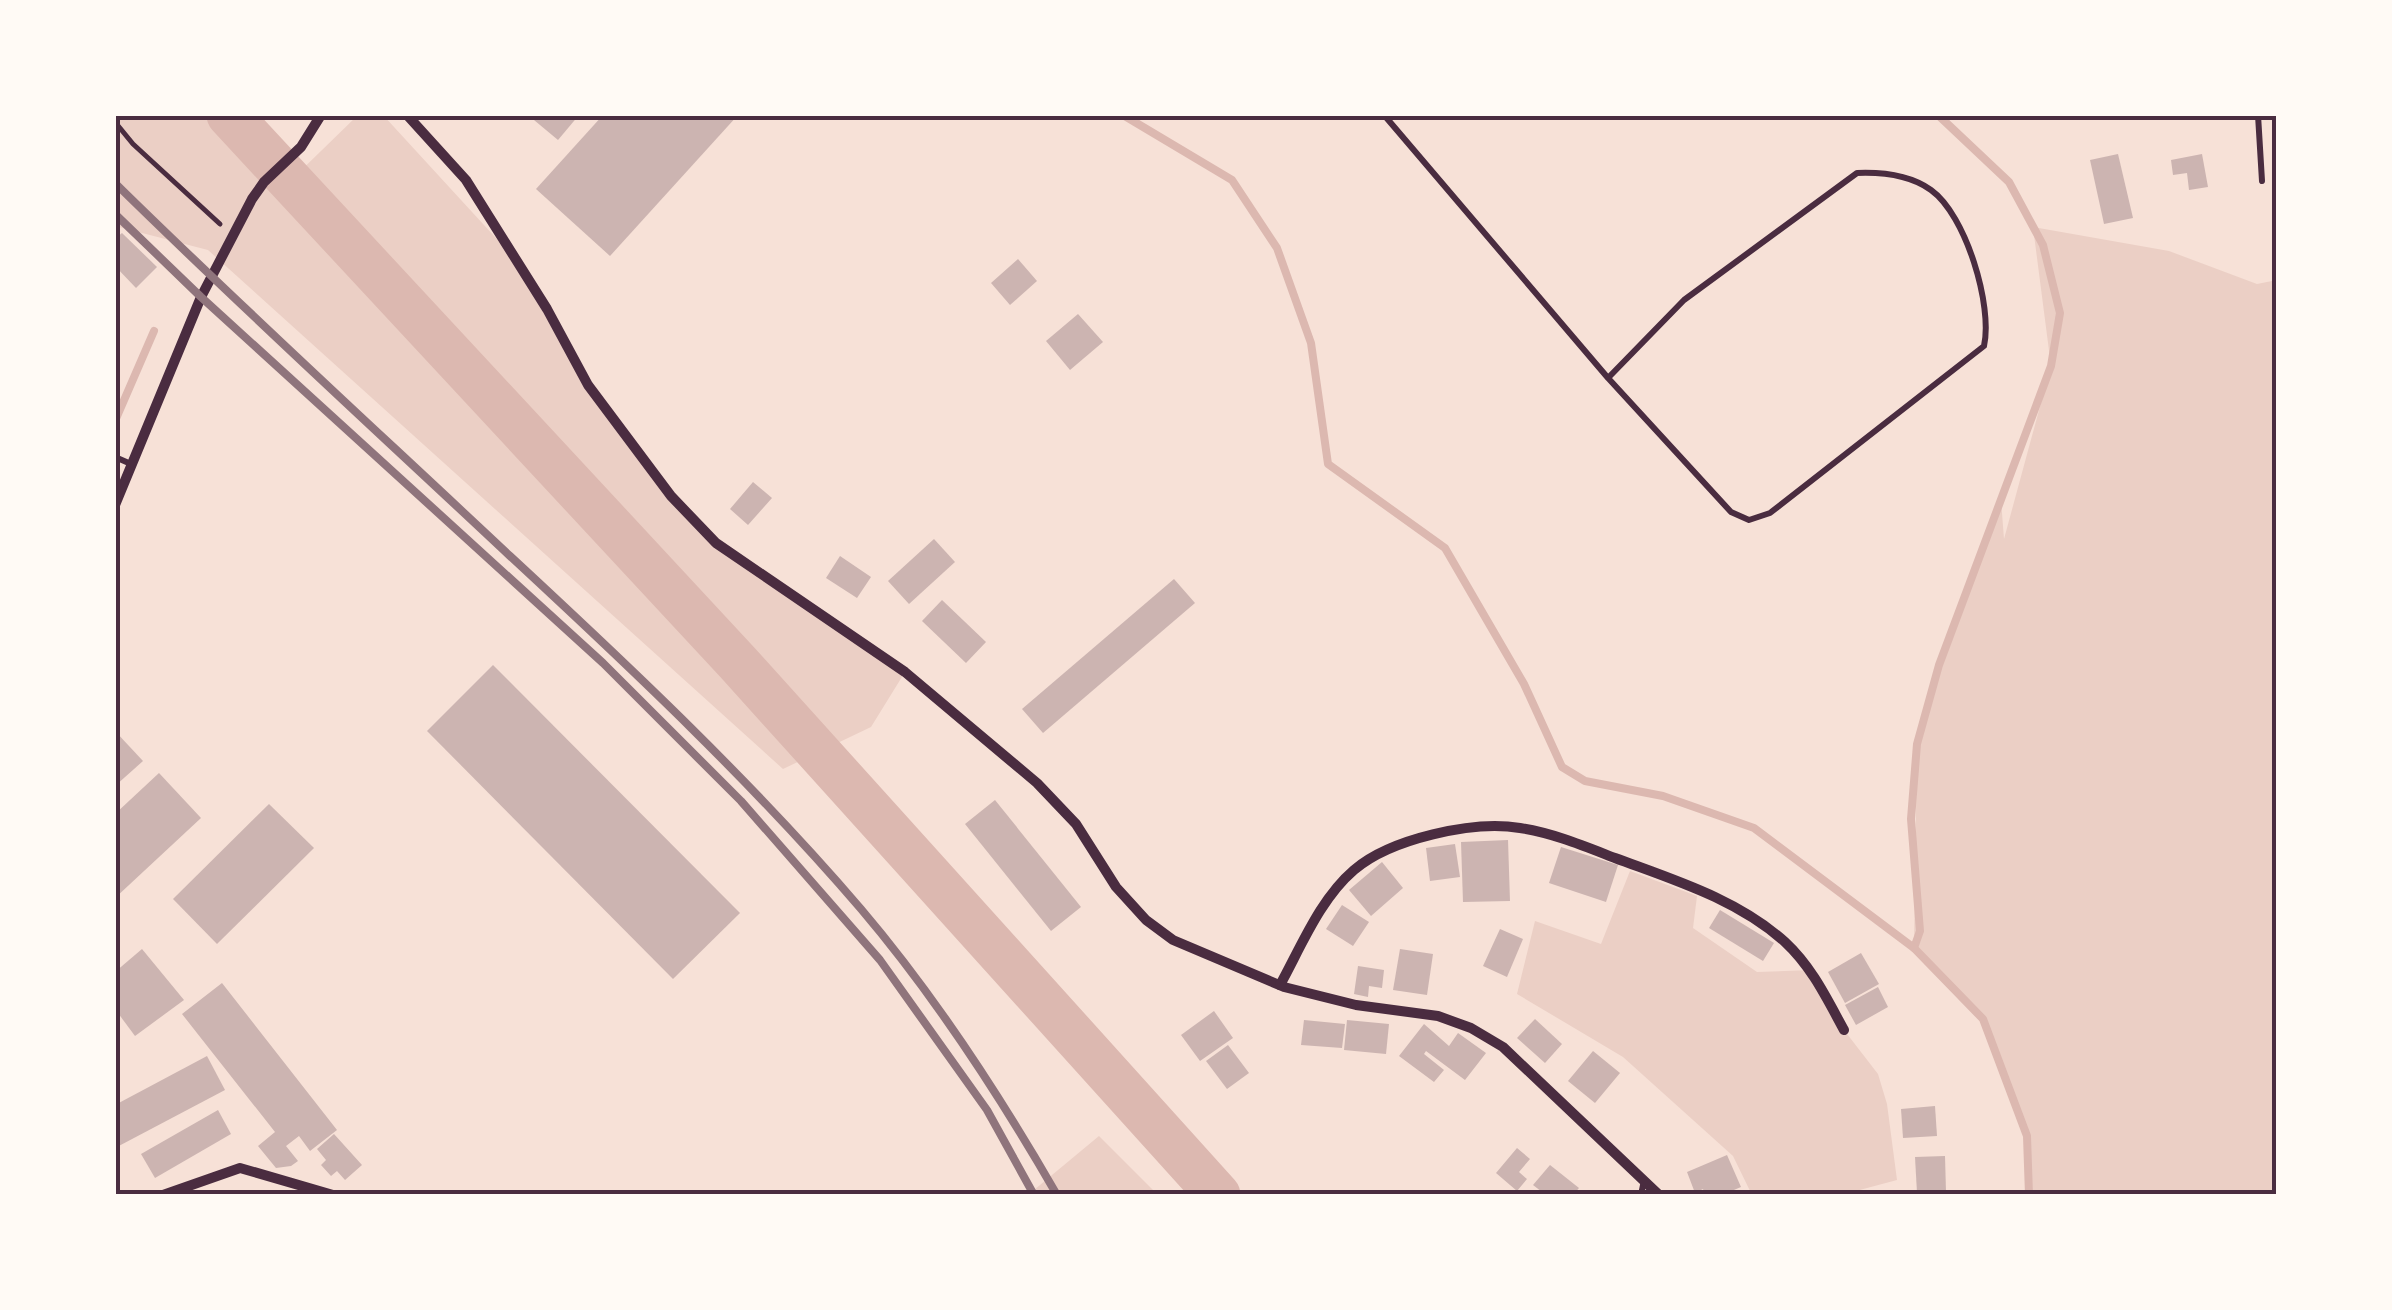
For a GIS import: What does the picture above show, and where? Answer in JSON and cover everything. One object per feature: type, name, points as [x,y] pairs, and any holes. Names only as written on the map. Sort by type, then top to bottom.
[{"type":"street","points":[[115,505],[201,298],[252,198],[301,147],[321,115]]},
{"type":"street","points":[[408,115],[466,180],[547,310],[588,385],[671,496],[716,543],[905,672],[1037,784],[1076,824],[1116,886],[1146,920],[1173,940],[1280,985],[1356,1005],[1438,1016],[1470,1028],[1503,1048],[1660,1195]]},
{"type":"street","points":[[1280,985],[1333,890],[1355,868],[1381,852],[1457,830],[1518,827],[1563,839],[1730,903],[1784,942],[1811,970],[1844,1030]]},
{"type":"street","points":[[163,1195],[240,1168],[334,1195]]},
{"type":"lane","points":[[1384,115],[1608,378],[1731,512],[1748,520],[1770,513],[1984,346],[1988,328],[1971,255],[1951,210],[1930,189],[1886,172],[1857,173],[1684,300],[1608,378]]},
{"type":"lane","points":[[2258,115],[2262,181]]},
{"type":"lane","points":[[115,457],[132,464]]},
{"type":"lane","points":[[1641,1195],[1644,1179]]},
{"type":"path","points":[[115,122],[133,144],[234,237]]},
{"type":"shaded area","points":[[115,115],[218,115],[285,186],[358,115],[383,115],[506,249],[588,385],[716,543],[905,672],[871,727],[783,769],[208,250],[115,226]]},
{"type":"shaded area","points":[[2033,227],[2169,251],[2257,284],[2277,280],[2277,1195],[2029,1195],[2027,1136],[1983,1019],[1914,948],[1917,744],[1946,646],[2001,500],[2004,539],[2051,366]]},
{"type":"shaded area","points":[[1630,871],[1697,896],[1693,928],[1757,972],[1811,970],[1844,1030],[1878,1074],[1887,1104],[1897,1180],[1841,1195],[1752,1195],[1733,1156],[1623,1057],[1517,994],[1535,921],[1601,944]]},
{"type":"shaded area","points":[[1099,1136],[1158,1195],[1028,1195]]},
{"type":"building","points":[[528,115],[579,115],[558,140]]},
{"type":"building","points":[[603,115],[738,115],[610,256],[536,189]]},
{"type":"building","points":[[2118,154],[2133,218],[2104,224],[2090,160]]},
{"type":"building","points":[[2202,154],[2208,187],[2189,190],[2187,173],[2173,175],[2171,160]]},
{"type":"building","points":[[122,233],[157,267],[136,288],[115,266],[115,239]]},
{"type":"building","points":[[1018,259],[1037,281],[1010,305],[991,283]]},
{"type":"building","points":[[1078,314],[1103,342],[1070,370],[1046,341]]},
{"type":"building","points":[[753,482],[772,498],[748,525],[730,509]]},
{"type":"building","points":[[934,539],[955,562],[909,604],[888,581]]},
{"type":"building","points":[[840,556],[871,577],[857,598],[826,578]]},
{"type":"building","points":[[1174,579],[1195,603],[1043,733],[1022,709]]},
{"type":"building","points":[[942,600],[986,642],[966,663],[922,621]]},
{"type":"building","points":[[493,665],[740,913],[673,979],[427,731]]},
{"type":"building","points":[[115,731],[143,761],[115,786]]},
{"type":"building","points":[[159,773],[201,818],[115,898],[115,814]]},
{"type":"building","points":[[995,800],[1081,907],[1051,931],[965,824]]},
{"type":"building","points":[[269,804],[314,848],[217,944],[173,899]]},
{"type":"building","points":[[1508,840],[1510,901],[1463,902],[1461,842]]},
{"type":"building","points":[[1455,844],[1460,877],[1430,881],[1426,848]]},
{"type":"building","points":[[1561,847],[1618,865],[1606,902],[1549,883]]},
{"type":"building","points":[[1382,862],[1403,888],[1371,916],[1349,890]]},
{"type":"building","points":[[1342,905],[1369,922],[1353,946],[1326,929]]},
{"type":"building","points":[[1720,910],[1774,943],[1763,961],[1709,928]]},
{"type":"building","points":[[1500,929],[1523,939],[1507,977],[1483,966]]},
{"type":"building","points":[[142,949],[184,1000],[135,1036],[115,1009],[115,972]]},
{"type":"building","points":[[1400,949],[1433,954],[1427,995],[1393,990]]},
{"type":"building","points":[[1861,953],[1879,984],[1845,1003],[1828,972]]},
{"type":"building","points":[[1358,966],[1384,970],[1382,988],[1369,986],[1368,997],[1354,994]]},
{"type":"building","points":[[222,983],[337,1130],[310,1151],[299,1136],[286,1146],[298,1161],[291,1166],[276,1168],[258,1146],[275,1132],[182,1014]]},
{"type":"building","points":[[1878,987],[1888,1007],[1856,1025],[1845,1005]]},
{"type":"building","points":[[1214,1011],[1233,1038],[1200,1061],[1181,1035]]},
{"type":"building","points":[[1535,1019],[1562,1044],[1545,1063],[1517,1038]]},
{"type":"building","points":[[1304,1020],[1345,1024],[1342,1048],[1301,1045]]},
{"type":"building","points":[[1347,1020],[1389,1024],[1386,1054],[1344,1050]]},
{"type":"building","points":[[1424,1024],[1449,1046],[1458,1033],[1486,1053],[1465,1080],[1426,1051],[1424,1054],[1444,1070],[1434,1082],[1399,1056]]},
{"type":"building","points":[[1228,1045],[1249,1073],[1227,1089],[1206,1061]]},
{"type":"building","points":[[1593,1051],[1620,1073],[1595,1103],[1568,1081]]},
{"type":"building","points":[[207,1056],[225,1090],[115,1148],[115,1105]]},
{"type":"building","points":[[1935,1106],[1937,1136],[1903,1138],[1901,1109]]},
{"type":"building","points":[[218,1110],[231,1134],[155,1178],[141,1154]]},
{"type":"building","points":[[334,1134],[362,1165],[345,1180],[337,1171],[331,1176],[321,1165],[326,1160],[317,1149]]},
{"type":"building","points":[[1517,1148],[1530,1159],[1519,1172],[1527,1179],[1517,1191],[1496,1173]]},
{"type":"building","points":[[1727,1155],[1741,1187],[1722,1195],[1705,1195],[1703,1189],[1695,1193],[1687,1172]]},
{"type":"building","points":[[1945,1156],[1946,1192],[1917,1193],[1915,1157]]},
{"type":"building","points":[[1550,1165],[1579,1188],[1573,1195],[1546,1195],[1533,1185]]},
{"type":"waterway","points":[[229,115],[738,663],[1218,1195]]},
{"type":"waterway","points":[[1123,115],[1232,180],[1277,248],[1311,343],[1328,464],[1445,548],[1524,684],[1562,767],[1585,781],[1663,796],[1754,828],[1914,948],[1920,931],[1911,819],[1917,744],[1939,665],[2051,366],[2060,313],[2043,245],[2009,182],[1938,115]]},
{"type":"waterway","points":[[115,421],[154,331]]},
{"type":"waterway","points":[[1914,948],[1983,1019],[2027,1136],[2029,1195]]},
{"type":"railway","points":[[115,183],[646,684],[778,817],[915,976],[1013,1121],[1057,1195]]},
{"type":"railway","points":[[115,214],[603,663],[741,801],[880,960],[987,1110],[1034,1195]]}]
